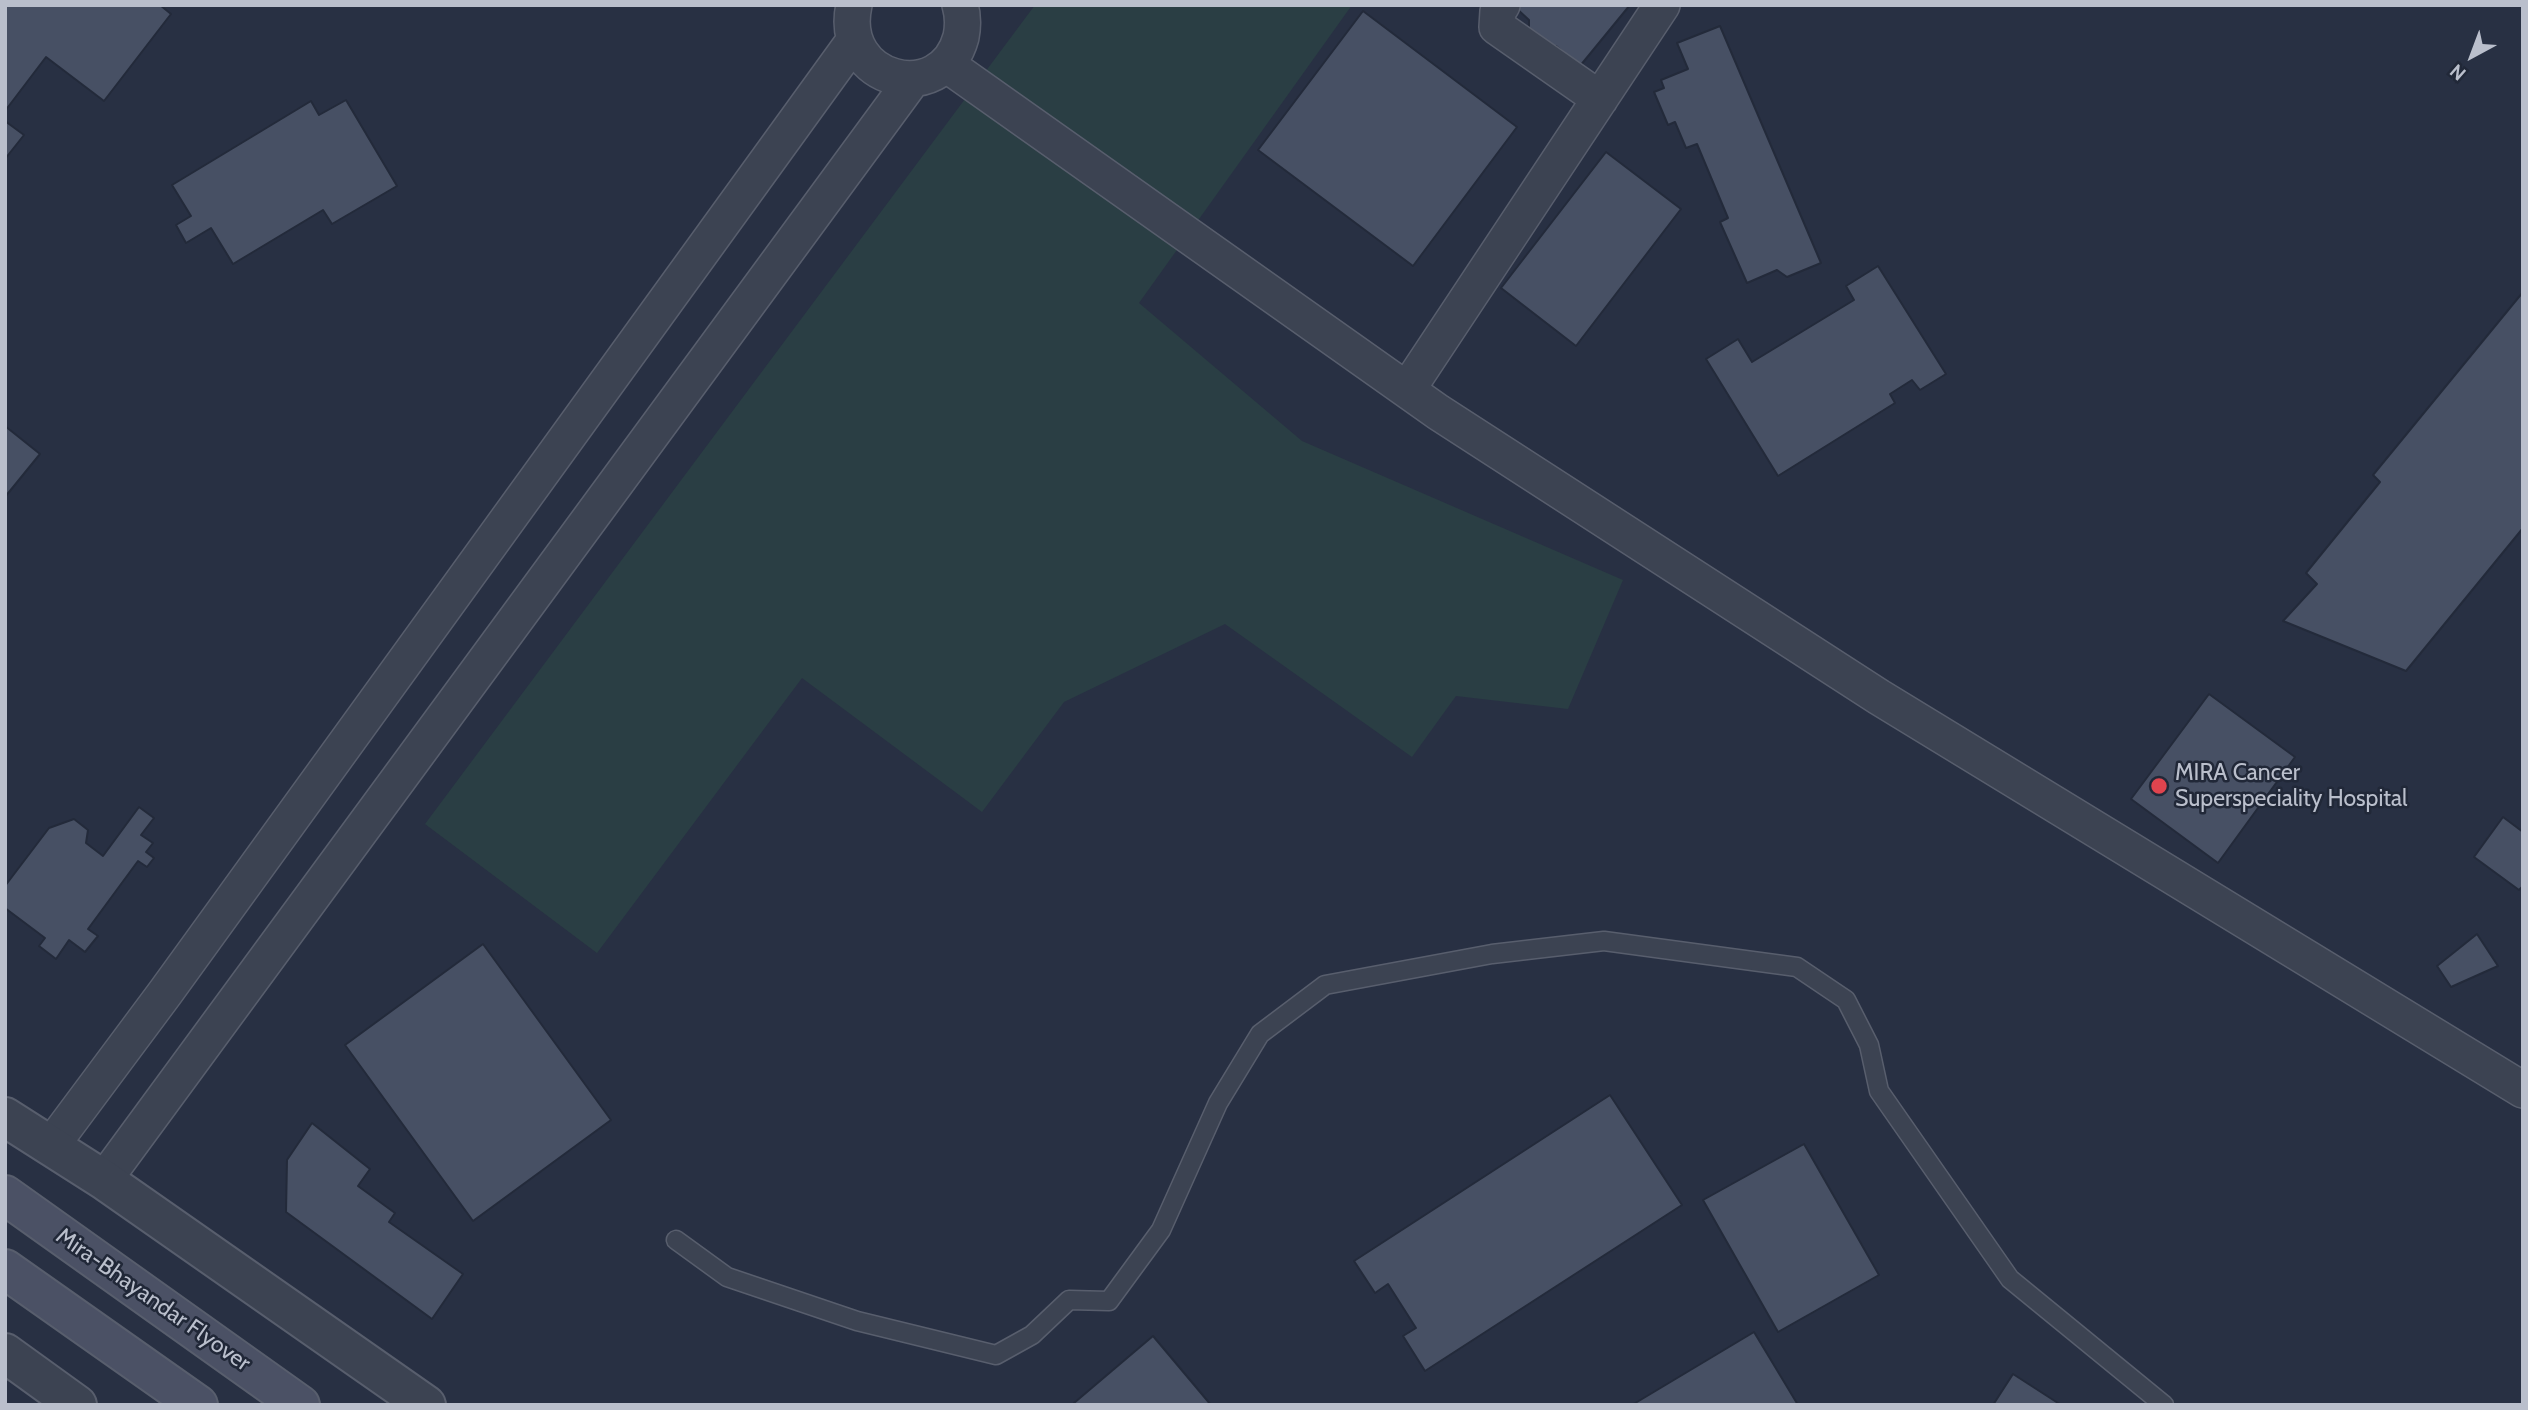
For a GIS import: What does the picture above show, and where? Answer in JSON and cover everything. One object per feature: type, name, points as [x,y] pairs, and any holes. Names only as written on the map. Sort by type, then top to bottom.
[{"type":"main road","name":"Mira-Bhayandar Flyover","points":[[5,1195],[300,1405]]},
{"type":"main road","points":[[5,1269],[198,1405]]},
{"type":"street","points":[[854,5],[851,24],[854,41],[863,57],[875,69],[892,78],[912,79],[931,74],[946,64],[958,48],[963,29],[962,7]]},
{"type":"street","points":[[1502,5],[1498,11],[1497,27],[1600,99]]},
{"type":"street","points":[[1407,390],[1662,5]]},
{"type":"street","points":[[51,1146],[165,993],[854,41]]},
{"type":"street","points":[[946,64],[1407,390],[1879,697],[2523,1090]]},
{"type":"street","points":[[104,1180],[912,79]]},
{"type":"street","points":[[5,1117],[104,1180],[426,1405]]},
{"type":"street","points":[[5,1353],[77,1405]]},
{"type":"lane","points":[[676,1240],[727,1277],[857,1321],[996,1355],[1032,1335],[1069,1300],[1109,1301],[1161,1230],[1218,1103],[1260,1034],[1325,985],[1492,954],[1604,941],[1797,967],[1846,1000],[1869,1045],[1879,1091],[2010,1279],[2164,1405]]},
{"type":"shaded area","points":[[1035,5],[1352,5],[1139,303],[1302,441],[1623,580],[1568,709],[1456,696],[1412,757],[1225,624],[1064,702],[982,812],[802,678],[597,953],[425,824]]},
{"type":"building","points":[[5,5],[160,5],[171,14],[104,101],[46,57],[5,111]]},
{"type":"building","points":[[1518,5],[1630,5],[1580,66],[1556,46],[1546,48],[1529,33],[1529,20],[1516,8]]},
{"type":"building","points":[[1363,11],[1517,127],[1413,266],[1258,150]]},
{"type":"building","points":[[1720,26],[1821,263],[1787,277],[1777,270],[1747,283],[1720,222],[1728,218],[1697,144],[1686,148],[1675,122],[1668,125],[1654,92],[1664,88],[1661,80],[1688,69],[1677,43]]},
{"type":"building","points":[[346,100],[397,186],[332,224],[323,210],[233,264],[211,228],[186,243],[176,225],[191,216],[172,185],[311,101],[319,115]]},
{"type":"building","points":[[5,121],[24,135],[5,159]]},
{"type":"building","points":[[1606,152],[1681,209],[1576,346],[1501,288]]},
{"type":"building","points":[[1878,266],[1946,374],[1920,390],[1912,380],[1890,394],[1895,403],[1778,476],[1706,359],[1738,339],[1752,362],[1854,300],[1846,286]]},
{"type":"building","points":[[2523,292],[2523,528],[2406,671],[2283,621],[2317,584],[2306,573],[2380,482],[2373,475]]},
{"type":"building","points":[[5,426],[40,454],[5,497]]},
{"type":"building","points":[[2209,694],[2295,757],[2218,863],[2131,799]]},
{"type":"building","points":[[139,807],[154,818],[141,835],[153,843],[146,852],[154,858],[147,867],[138,861],[88,929],[98,936],[85,952],[69,940],[56,959],[39,946],[45,938],[5,908],[5,886],[49,828],[74,819],[88,830],[86,843],[103,856]]},
{"type":"building","points":[[2503,817],[2523,832],[2523,886],[2519,890],[2474,857]]},
{"type":"building","points":[[2477,934],[2498,966],[2451,987],[2437,966]]},
{"type":"building","points":[[483,944],[611,1120],[473,1221],[345,1045]]},
{"type":"building","points":[[1610,1095],[1682,1205],[1425,1371],[1403,1336],[1416,1328],[1388,1284],[1375,1293],[1354,1261]]},
{"type":"building","points":[[312,1123],[370,1169],[358,1186],[395,1213],[389,1222],[463,1274],[432,1319],[286,1212],[287,1160]]},
{"type":"building","points":[[1804,1144],[1879,1275],[1778,1332],[1703,1200]]},
{"type":"building","points":[[1754,1332],[1798,1405],[1632,1405]]},
{"type":"building","points":[[1153,1336],[1211,1405],[1075,1405],[1074,1403]]},
{"type":"building","points":[[2013,1374],[2061,1405],[1993,1405]]},
{"type":"place","name":"MIRA Cancer Superspeciality Hospital","points":[[2159,786]]}]
